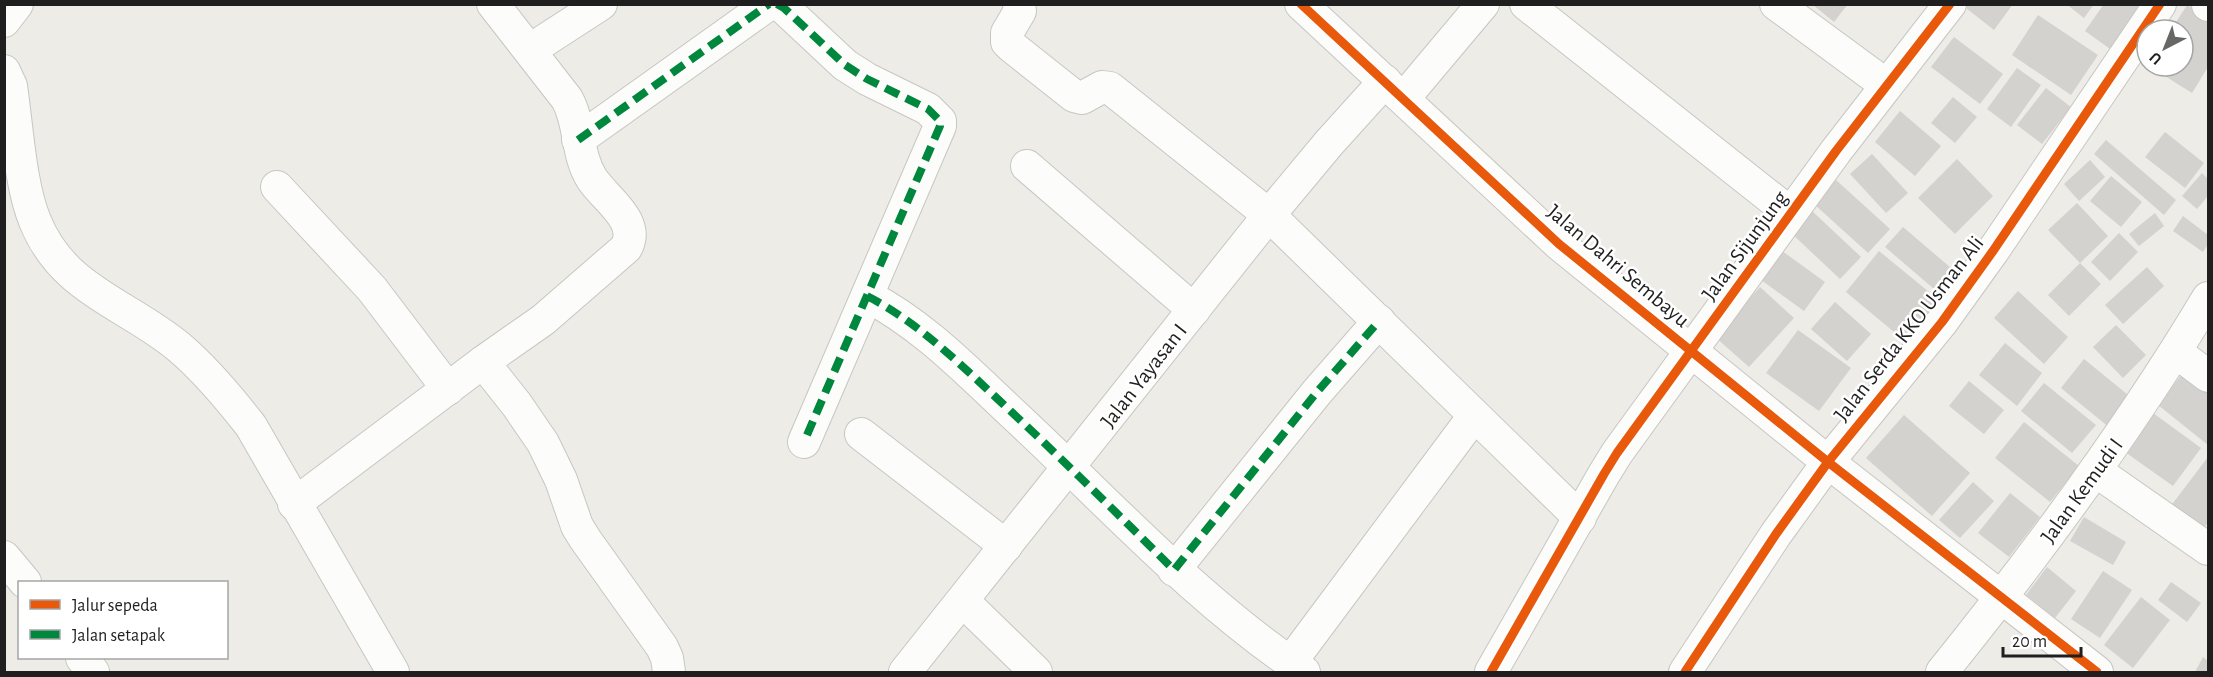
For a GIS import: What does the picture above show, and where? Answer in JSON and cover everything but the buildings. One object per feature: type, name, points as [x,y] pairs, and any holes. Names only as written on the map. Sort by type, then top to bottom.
[{"type":"street","points":[[4,21],[17,4]]},
{"type":"street","points":[[294,504],[483,362],[543,320],[626,248],[630,241],[631,228],[589,173],[581,156],[572,108],[493,4]]},
{"type":"street","points":[[530,50],[601,4]]},
{"type":"street","points":[[578,140],[769,4]]},
{"type":"street","points":[[777,4],[846,65],[867,79],[928,110],[940,121],[940,126],[804,442]]},
{"type":"street","points":[[1019,4],[1020,11],[1006,33],[1007,42],[1011,46],[1074,96],[1082,98],[1102,87],[1110,88],[1269,215],[1580,518]]},
{"type":"street","name":"Jalan Dahri Sembayu","points":[[1301,4],[1559,244],[1828,462],[2097,672]]},
{"type":"street","name":"Jalan Yayasan I","points":[[905,672],[1329,143],[1394,89],[1482,4]]},
{"type":"street","points":[[1526,4],[1790,213]]},
{"type":"street","points":[[1776,4],[1886,85]]},
{"type":"street","name":"Jalan Sijunjung","points":[[1491,672],[1604,474],[1790,213],[1950,4]]},
{"type":"street","name":"Jalan Serda KKO Usman Ali","points":[[1685,672],[1776,534],[1828,462],[1942,322],[2000,242],[2160,4]]},
{"type":"street","points":[[4,71],[11,86],[27,196],[35,222],[48,247],[81,284],[148,325],[180,348],[213,380],[251,426],[393,672]]},
{"type":"street","points":[[1027,166],[1194,310]]},
{"type":"street","points":[[277,187],[372,289],[448,389]]},
{"type":"street","points":[[867,296],[893,309],[977,380],[1070,466],[1174,570],[1248,633],[1297,668],[1474,416]]},
{"type":"street","name":"Jalan Kemudi I","points":[[1942,672],[2002,598],[2096,471],[2176,352],[2208,298]]},
{"type":"street","points":[[1174,570],[1317,392],[1379,321]]},
{"type":"street","points":[[2176,352],[2208,376]]},
{"type":"street","points":[[483,362],[543,443],[561,480],[577,526],[662,647],[667,658],[669,672]]},
{"type":"street","points":[[861,434],[1006,546]]},
{"type":"street","points":[[2096,471],[2208,549]]},
{"type":"street","points":[[4,557],[23,581]]},
{"type":"street","points":[[963,601],[1036,672]]},
{"type":"street","points":[[83,659],[93,672]]},
{"type":"marked path","points":[[578,140],[769,4]]},
{"type":"marked path","points":[[777,4],[845,65],[867,79],[928,109],[940,121],[940,126],[804,442]]},
{"type":"marked path","points":[[867,296],[904,318],[955,360],[1068,465],[1174,570],[1317,392],[1379,321]]},
{"type":"cycle path","points":[[1301,4],[1559,244],[1828,462],[2097,672]]},
{"type":"cycle path","points":[[1491,672],[1617,453],[1836,151],[1950,4]]},
{"type":"cycle path","points":[[1685,672],[1776,534],[1828,462],[1942,322],[1993,251],[2160,4]]}]
